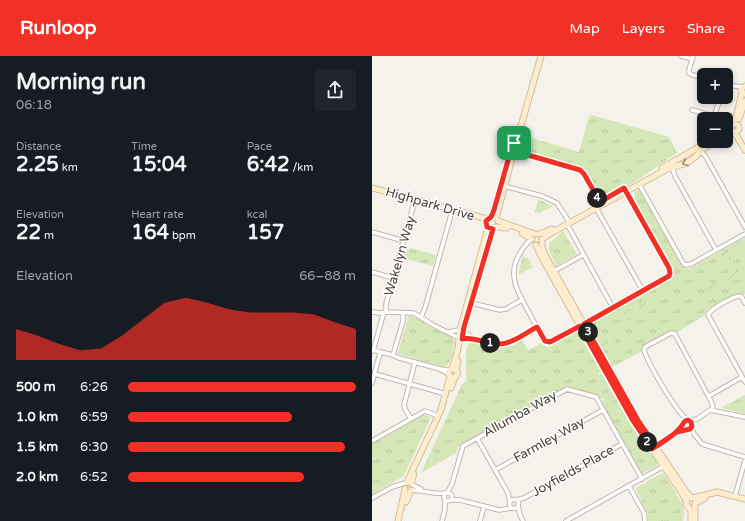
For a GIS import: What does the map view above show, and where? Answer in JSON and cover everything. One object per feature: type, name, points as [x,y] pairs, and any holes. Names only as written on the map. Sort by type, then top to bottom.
[{"type":"street","points":[[398,521],[408,486],[446,394],[461,339],[462,330],[512,151],[517,140],[541,56]]},
{"type":"street","points":[[681,56],[692,58],[689,73],[697,76]]},
{"type":"street","points":[[733,86],[744,89],[735,128],[745,150]]},
{"type":"street","points":[[735,128],[745,101]]},
{"type":"street","points":[[692,110],[699,112]]},
{"type":"street","points":[[735,128],[745,143]]},
{"type":"street","points":[[625,190],[670,271],[669,276],[582,325],[548,342],[545,341],[516,287],[514,275],[519,254],[524,247],[534,239],[625,190],[697,148]]},
{"type":"street","points":[[625,190],[672,167],[687,163],[705,148]]},
{"type":"street","points":[[462,330],[504,186],[512,151]]},
{"type":"street","points":[[512,151],[580,170],[584,174],[598,205],[643,291]]},
{"type":"street","points":[[700,151],[706,157],[745,226]]},
{"type":"street","points":[[672,167],[675,176],[716,250]]},
{"type":"street","points":[[639,184],[684,265],[688,266],[745,234]]},
{"type":"street","points":[[504,186],[542,196],[557,203],[583,255],[613,308]]},
{"type":"street","name":"Highpark Drive","points":[[372,188],[415,202]]},
{"type":"street","name":"Highpark Drive","points":[[372,191],[492,223],[534,239]]},
{"type":"street","name":"Wakelyn Way","points":[[372,350],[385,312],[415,202]]},
{"type":"street","points":[[421,317],[425,308],[452,212]]},
{"type":"street","points":[[534,239],[539,244],[542,240],[567,222]]},
{"type":"street","points":[[372,232],[404,241]]},
{"type":"street","points":[[534,239],[542,240]]},
{"type":"street","points":[[534,239],[654,448],[693,502],[695,521]]},
{"type":"street","points":[[542,240],[545,253],[582,325]]},
{"type":"street","points":[[554,271],[583,255]]},
{"type":"street","points":[[372,272],[394,278]]},
{"type":"street","points":[[745,303],[741,296],[735,296],[711,310],[708,315],[745,382]]},
{"type":"street","points":[[471,303],[500,310],[506,309],[522,300]]},
{"type":"street","points":[[372,312],[414,314],[461,339],[476,339],[494,344],[504,344],[512,341],[537,327]]},
{"type":"street","points":[[393,355],[403,321],[403,313]]},
{"type":"street","points":[[447,332],[462,330],[476,339]]},
{"type":"street","points":[[712,410],[713,404],[674,333],[669,334],[645,347],[645,354],[670,398],[682,416],[689,421],[694,434],[700,443],[704,446],[745,457]]},
{"type":"street","points":[[372,350],[452,373]]},
{"type":"street","points":[[372,383],[380,353]]},
{"type":"street","points":[[411,419],[404,405],[416,362]]},
{"type":"street","points":[[401,521],[408,496],[408,486],[444,409],[452,373]]},
{"type":"street","points":[[375,374],[446,394]]},
{"type":"street","points":[[709,396],[742,378]]},
{"type":"street","name":"Allumba Way","points":[[449,494],[461,448],[464,445],[567,389],[595,396],[642,479]]},
{"type":"street","name":"Farmley Way","points":[[495,470],[603,410]]},
{"type":"street","points":[[677,432],[685,421],[697,419],[712,410],[745,417]]},
{"type":"street","points":[[372,441],[425,411],[438,416]]},
{"type":"street","points":[[682,416],[683,424],[694,434]]},
{"type":"street","points":[[654,448],[677,432],[692,426],[697,419]]},
{"type":"street","points":[[477,438],[508,493],[512,501],[512,508],[520,515]]},
{"type":"street","name":"Joyfields Place","points":[[512,501],[524,498],[622,444]]},
{"type":"street","points":[[734,498],[745,461]]},
{"type":"street","points":[[566,521],[666,465]]},
{"type":"street","points":[[666,465],[686,504],[716,495],[745,499]]},
{"type":"street","points":[[372,498],[395,486],[408,486],[437,494],[450,501],[460,500]]},
{"type":"street","points":[[629,486],[643,510],[645,521]]},
{"type":"street","points":[[437,494],[449,494],[460,500],[499,510],[518,506]]},
{"type":"street","points":[[442,521],[445,509],[445,499],[449,494]]},
{"type":"street","points":[[445,509],[450,501],[449,494]]},
{"type":"street","name":"Joyfields Place","points":[[518,506],[524,498]]},
{"type":"street","points":[[734,498],[745,503]]},
{"type":"street","points":[[512,501],[518,502],[520,515],[523,521]]},
{"type":"street","points":[[503,510],[512,501]]},
{"type":"street","points":[[691,521],[693,502]]},
{"type":"street","points":[[480,521],[484,506]]},
{"type":"green space","points":[[591,115],[669,137],[677,153],[630,185],[599,198],[585,173],[581,169],[520,151],[525,136],[579,152],[589,116]]},
{"type":"green space","points":[[638,190],[640,191],[683,267],[689,269],[745,238],[745,294],[743,295],[738,293],[707,310],[705,315],[677,332],[673,330],[670,331],[644,345],[642,351],[612,367],[589,324],[673,277],[674,272],[631,196],[632,194],[633,197],[635,197],[634,193]]},
{"type":"green space","points":[[538,199],[553,206],[540,213],[535,212]]},
{"type":"green space","points":[[563,231],[577,254],[556,266],[549,250],[549,243]]},
{"type":"green space","points":[[410,248],[436,255],[433,266],[403,258],[406,249],[409,250]]},
{"type":"green space","points":[[723,251],[727,252],[731,256],[732,260],[720,256],[720,253]]},
{"type":"green space","points":[[523,255],[525,258],[527,257],[533,267],[518,275]]},
{"type":"green space","points":[[734,266],[737,267],[740,275],[737,278],[729,279],[728,277],[733,273]]},
{"type":"green space","points":[[706,283],[719,286],[708,295]]},
{"type":"green space","points":[[648,294],[644,309],[636,309]]},
{"type":"green space","points":[[626,303],[627,309],[632,311],[629,320],[623,313],[614,310]]},
{"type":"green space","points":[[691,307],[693,311],[691,316],[682,321],[683,317]]},
{"type":"green space","points":[[605,314],[600,328],[595,332],[590,323]]},
{"type":"green space","points":[[409,315],[420,319],[432,328],[452,337],[455,342],[454,349],[452,357],[446,366],[443,367],[398,353]]},
{"type":"green space","points":[[577,331],[601,372],[598,375],[602,374],[630,424],[657,462],[657,466],[641,473],[601,402],[604,400],[603,398],[600,400],[597,395],[567,386],[458,447],[456,453],[421,473],[462,384],[466,381],[466,354],[468,345],[471,341],[502,346],[522,340],[528,350],[542,343],[548,347]]},
{"type":"green space","points":[[605,341],[615,342],[610,348],[605,350],[601,343]]},
{"type":"green space","points":[[745,395],[745,414],[721,408]]},
{"type":"green space","points":[[424,415],[431,417],[404,476],[372,494],[372,444]]},
{"type":"green space","points":[[662,473],[683,505],[683,521],[648,521],[648,514],[636,488]]},
{"type":"route","points":[[514,143],[494,210],[491,217],[486,221],[487,227],[493,229],[464,327],[462,339],[469,338],[494,344],[504,344],[537,327],[545,341],[550,342],[580,326],[632,419],[652,449],[660,444],[677,432],[682,428],[685,421],[688,420],[691,422],[692,426],[690,429],[677,432],[656,446],[639,422],[584,324],[669,276],[670,274],[669,268],[624,188],[600,202],[584,174],[580,170],[514,151],[517,140],[514,143]]}]
